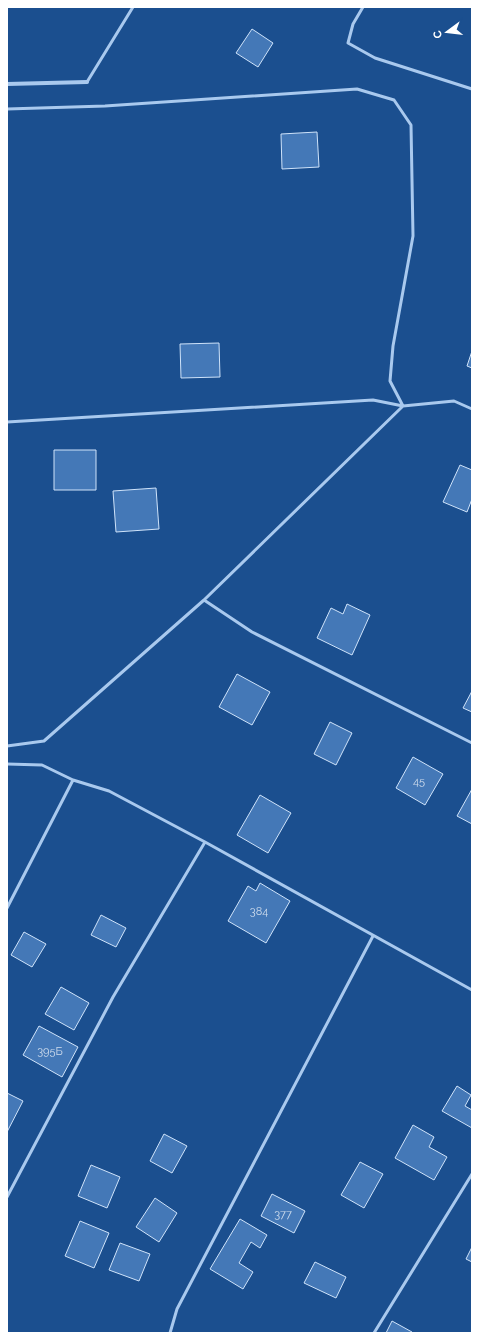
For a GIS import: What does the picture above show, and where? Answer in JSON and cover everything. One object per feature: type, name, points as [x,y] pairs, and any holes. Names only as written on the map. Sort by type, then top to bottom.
[{"type":"street","points":[[7,84],[87,82]]},
{"type":"lane","points":[[87,82],[133,7]]},
{"type":"lane","points":[[363,7],[353,24],[348,43],[375,58],[472,89]]},
{"type":"lane","points":[[7,109],[105,106],[357,89],[394,100],[411,125],[413,236],[393,346],[390,381],[403,406]]},
{"type":"lane","points":[[7,422],[373,400],[403,406],[454,401],[472,409]]},
{"type":"lane","points":[[7,746],[44,741],[204,600],[403,406]]},
{"type":"lane","points":[[204,600],[252,632],[472,743]]},
{"type":"lane","points":[[7,764],[42,765],[73,780],[109,791],[205,842],[472,990]]},
{"type":"lane","points":[[7,908],[73,780]]},
{"type":"lane","points":[[7,1197],[113,997],[205,842]]},
{"type":"lane","points":[[170,1333],[177,1309],[373,936]]},
{"type":"lane","points":[[374,1333],[472,1174]]},
{"type":"building","points":[[252,29],[273,43],[258,67],[236,53]]},
{"type":"building","points":[[317,132],[319,167],[282,169],[281,134]]},
{"type":"building","points":[[219,343],[220,377],[181,378],[180,344]]},
{"type":"building","points":[[472,351],[472,368],[467,366]]},
{"type":"building","points":[[54,450],[96,450],[96,490],[54,490]]},
{"type":"building","points":[[460,465],[472,470],[472,499],[467,512],[443,502]]},
{"type":"building","points":[[156,488],[159,529],[116,532],[113,491]]},
{"type":"building","points":[[347,604],[370,615],[352,655],[317,638],[331,608],[343,614]]},
{"type":"building","points":[[237,674],[270,692],[252,725],[219,707]]},
{"type":"building","points":[[472,691],[472,712],[463,708]]},
{"type":"building","points":[[330,722],[352,733],[336,765],[314,754]]},
{"type":"building","points":[[413,757],[443,774],[425,805],[396,788]]},
{"type":"building","points":[[472,789],[472,824],[457,816]]},
{"type":"building","points":[[260,795],[291,813],[268,853],[237,835]]},
{"type":"building","points":[[260,883],[290,901],[266,943],[228,921],[248,886],[256,891]]},
{"type":"building","points":[[101,915],[126,928],[116,947],[91,935]]},
{"type":"building","points":[[24,932],[46,944],[32,967],[11,955]]},
{"type":"building","points":[[61,987],[89,1003],[74,1030],[45,1014]]},
{"type":"building","points":[[39,1026],[78,1047],[62,1077],[23,1055]]},
{"type":"building","points":[[457,1086],[471,1095],[465,1106],[472,1110],[472,1128],[442,1111]]},
{"type":"building","points":[[7,1093],[23,1101],[7,1132]]},
{"type":"building","points":[[413,1125],[434,1137],[429,1147],[447,1157],[434,1180],[395,1158]]},
{"type":"building","points":[[164,1134],[187,1146],[172,1173],[150,1161]]},
{"type":"building","points":[[360,1162],[383,1174],[364,1208],[341,1195]]},
{"type":"building","points":[[91,1165],[120,1177],[107,1208],[78,1196]]},
{"type":"building","points":[[272,1194],[305,1211],[294,1233],[261,1216]]},
{"type":"building","points":[[155,1198],[177,1213],[159,1242],[136,1227]]},
{"type":"building","points":[[240,1219],[267,1235],[260,1248],[251,1242],[239,1263],[253,1272],[243,1289],[210,1269]]},
{"type":"building","points":[[80,1221],[109,1233],[94,1268],[65,1256]]},
{"type":"building","points":[[120,1243],[150,1254],[139,1281],[109,1270]]},
{"type":"building","points":[[472,1247],[472,1262],[466,1259]]},
{"type":"building","points":[[315,1262],[346,1277],[336,1298],[304,1283]]},
{"type":"building","points":[[392,1321],[412,1332],[412,1333],[386,1333]]}]
